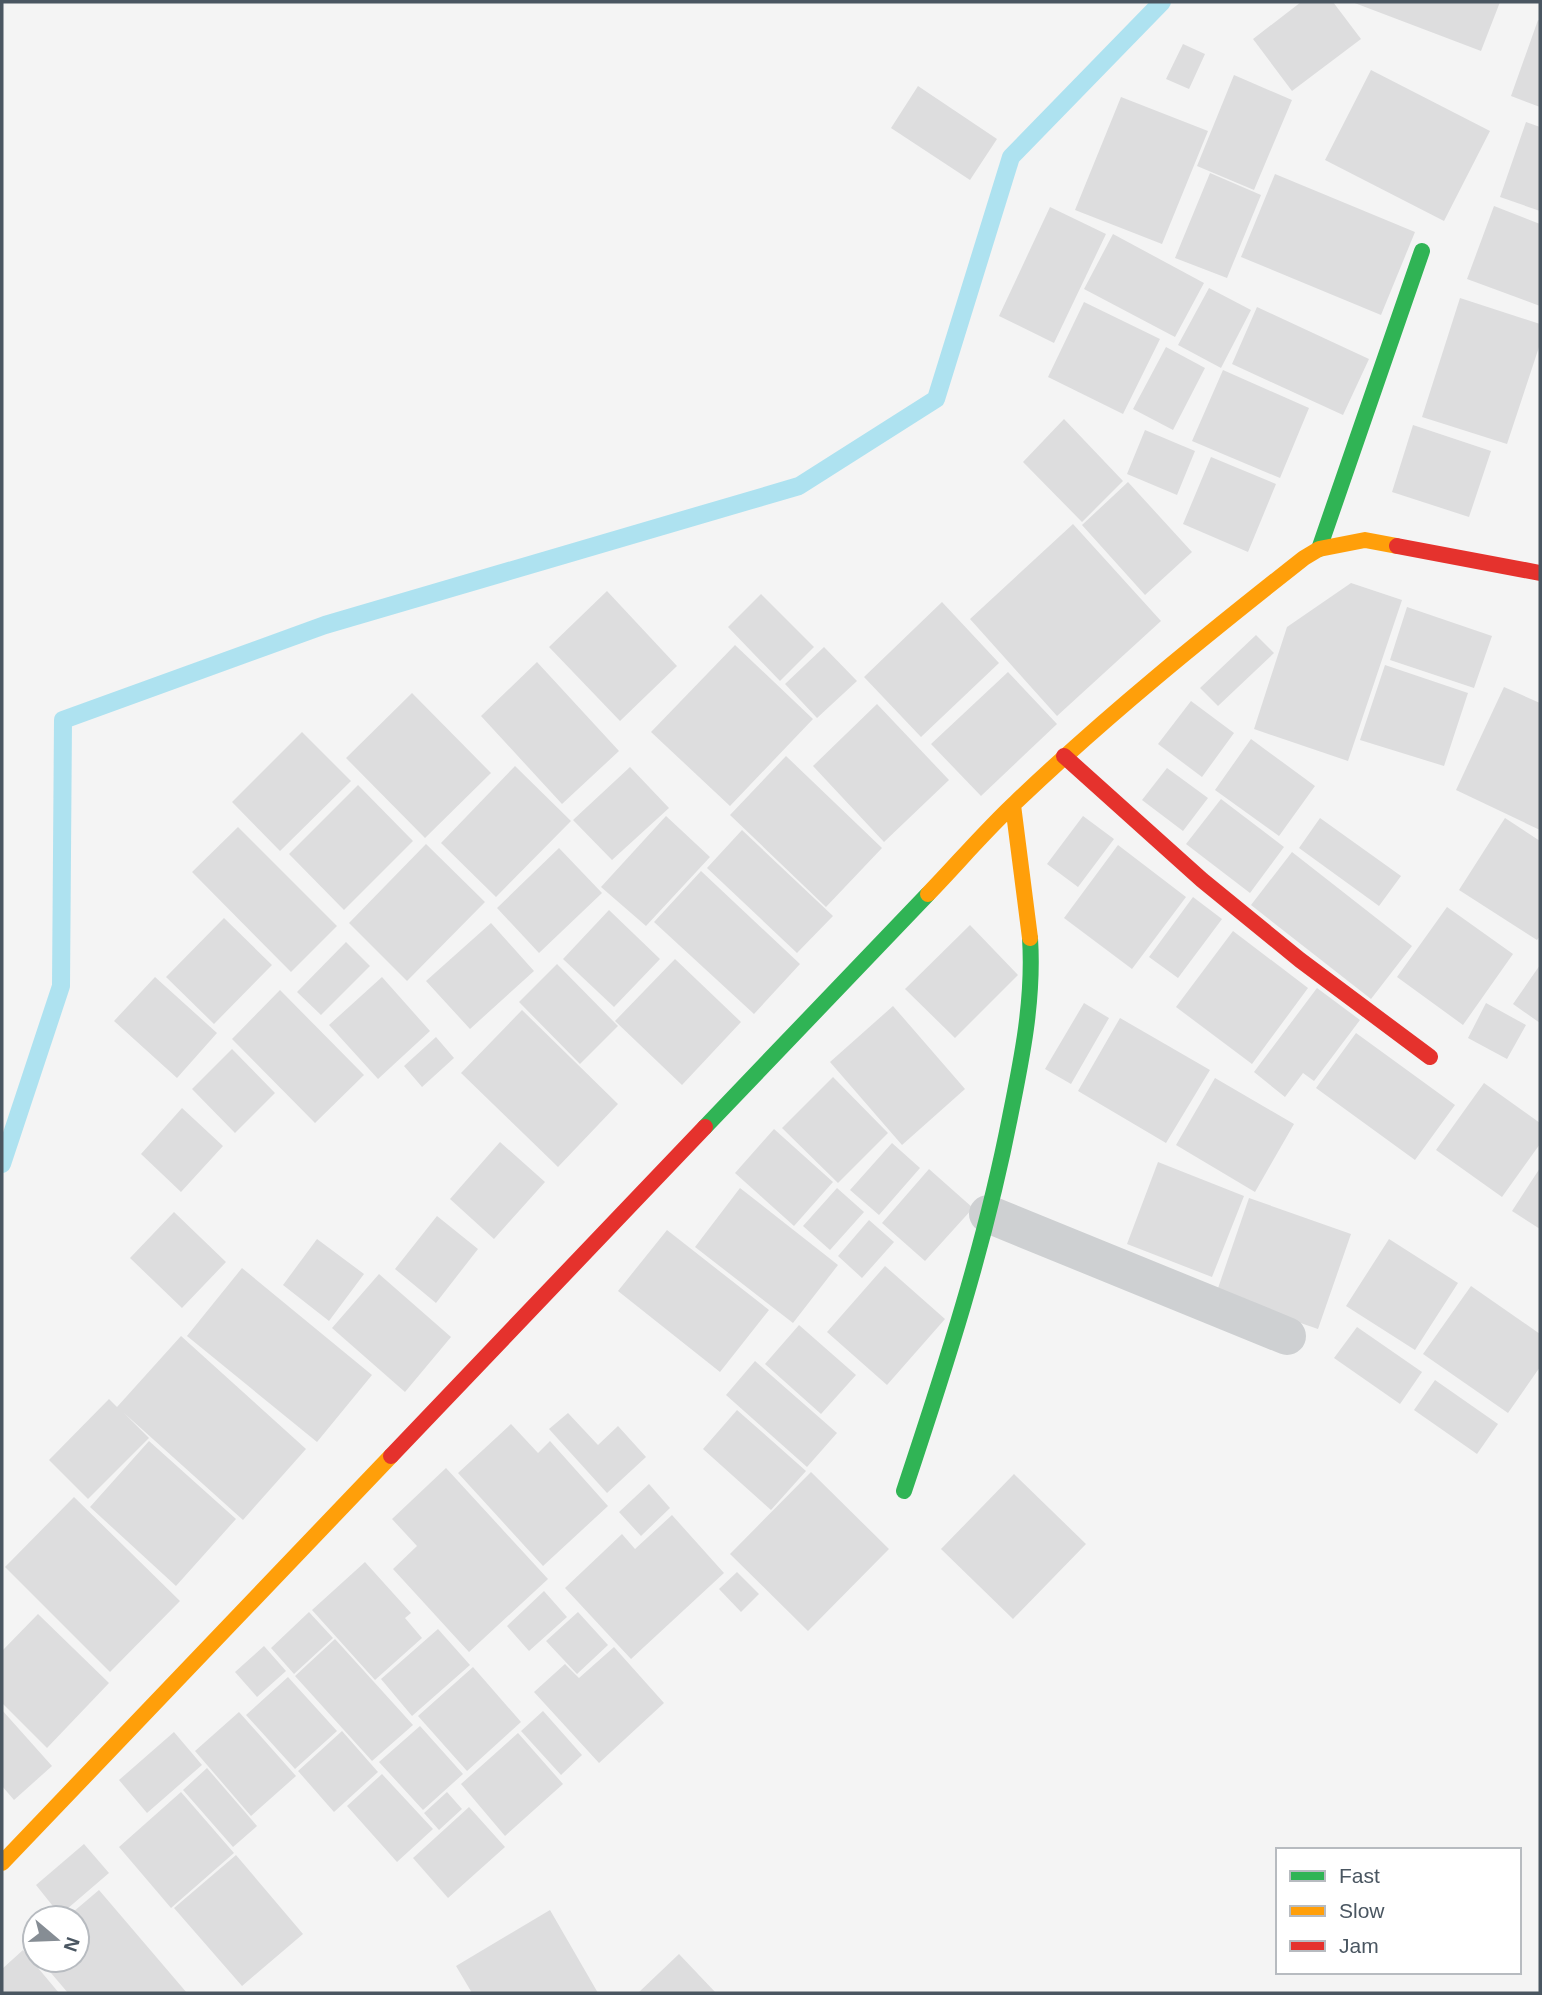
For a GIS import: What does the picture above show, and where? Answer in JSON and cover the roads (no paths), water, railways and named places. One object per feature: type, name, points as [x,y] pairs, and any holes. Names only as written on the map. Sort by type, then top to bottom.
[{"type":"street","points":[[1319,549],[1422,251]]},
{"type":"street","points":[[2,1863],[1013,805],[1064,756],[1177,659],[1319,549],[1365,540],[1533,578]]},
{"type":"street","points":[[1064,756],[1202,880],[1310,968],[1430,1057]]},
{"type":"street","points":[[904,1491],[942,1378],[988,1214],[1028,1024],[1031,968],[1025,881],[1013,805]]},
{"type":"street","points":[[988,1214],[1287,1336]]},
{"type":"waterway","points":[[2,1164],[61,986],[63,720],[325,625],[799,486],[936,399],[1011,157],[1162,2]]}]
